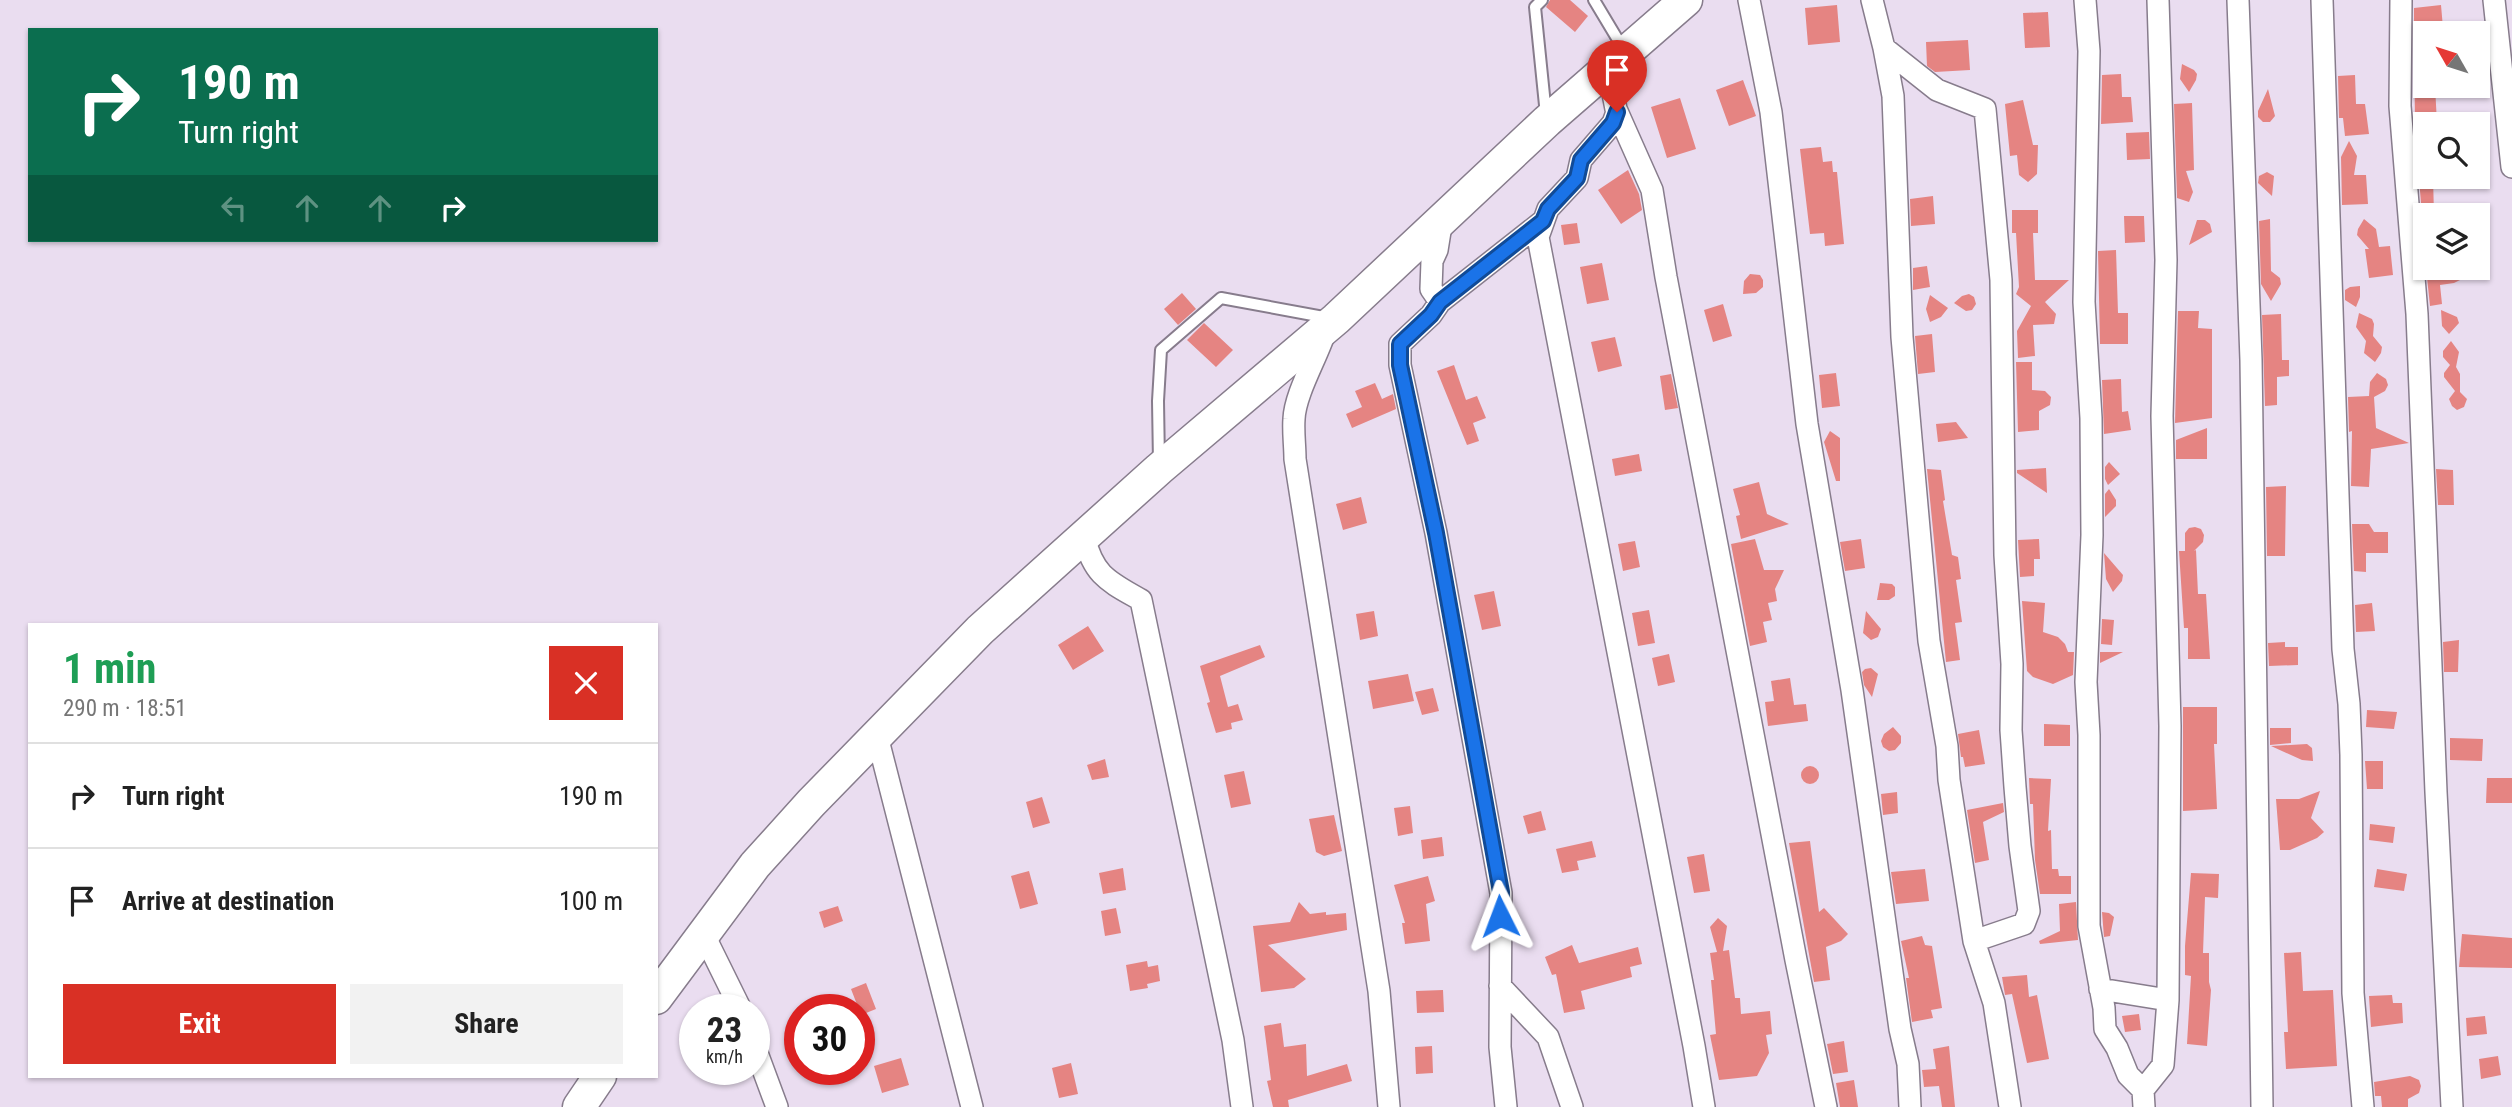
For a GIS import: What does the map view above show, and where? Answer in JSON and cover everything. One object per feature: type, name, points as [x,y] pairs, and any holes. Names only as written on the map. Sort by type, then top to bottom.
[{"type":"main road","points":[[658,995],[755,865],[811,803],[980,631],[1159,469],[1331,323],[1547,121],[1686,0]]},
{"type":"main road","points":[[579,1107],[599,1078]]},
{"type":"street","points":[[1749,0],[1771,112],[1807,424],[1854,704],[1900,1029],[1908,1064],[1910,1107]]},
{"type":"street","points":[[1872,0],[1893,96],[1902,337],[1928,640],[1947,746],[1949,779],[1974,942],[1994,1003],[2010,1107]]},
{"type":"street","points":[[2085,0],[2088,63],[2084,302],[2091,418],[2092,535],[2085,682],[2089,735],[2089,926],[2105,1029],[2143,1099],[2163,1065],[2168,1000],[2170,726],[2162,416],[2166,260],[2158,0]]},
{"type":"street","points":[[2238,0],[2251,360],[2262,1107]]},
{"type":"street","points":[[2322,0],[2343,649],[2351,755],[2353,993],[2363,1107]]},
{"type":"street","points":[[2401,0],[2400,106],[2417,314],[2437,818],[2452,1107]]},
{"type":"street","points":[[2494,0],[2512,167]]},
{"type":"street","points":[[1884,48],[1937,90],[1985,109],[2001,280],[2005,555],[2012,664],[2011,730],[2020,846],[2029,911],[2024,924],[1974,942]]},
{"type":"street","points":[[1617,60],[1617,112],[1613,123],[1581,160],[1577,178],[1548,209],[1538,237],[1704,1107]]},
{"type":"street","points":[[1617,112],[1652,190],[1668,291],[1826,1107]]},
{"type":"street","points":[[1440,302],[1431,289],[1431,281],[1432,261],[1437,250],[1442,219]]},
{"type":"street","points":[[1506,1107],[1500,1047],[1501,892],[1436,533],[1400,365],[1400,344],[1431,315],[1440,302],[1543,221]]},
{"type":"street","points":[[1331,323],[1293,418],[1295,459],[1379,990],[1389,1107]]},
{"type":"street","points":[[1084,537],[1088,556],[1095,567],[1115,586],[1141,600],[1233,1040],[1242,1107]]},
{"type":"street","points":[[877,736],[972,1107]]},
{"type":"street","points":[[703,933],[733,994]]},
{"type":"street","points":[[1500,986],[1548,1037],[1572,1107]]},
{"type":"street","points":[[2100,989],[2168,1000]]},
{"type":"street","points":[[769,1085],[777,1107]]},
{"type":"lane","points":[[1542,0],[1535,7],[1547,121]]},
{"type":"lane","points":[[1594,0],[1617,60]]},
{"type":"lane","points":[[1159,469],[1158,401],[1161,350],[1221,298],[1331,323]]},
{"type":"building","points":[[1550,0],[1570,0],[1588,16],[1575,32],[1546,7]]},
{"type":"building","points":[[1837,5],[1840,42],[1808,45],[1805,8]]},
{"type":"building","points":[[2441,5],[2442,21],[2414,21],[2414,8]]},
{"type":"building","points":[[2048,12],[2050,47],[2025,48],[2023,13]]},
{"type":"building","points":[[1968,40],[1970,70],[1935,72],[1927,66],[1926,42]]},
{"type":"building","points":[[2182,64],[2197,74],[2189,92],[2180,79]]},
{"type":"building","points":[[2121,74],[2122,97],[2131,97],[2133,122],[2101,124],[2102,75]]},
{"type":"building","points":[[2355,75],[2356,104],[2365,104],[2369,134],[2345,136],[2343,118],[2339,118],[2338,76]]},
{"type":"building","points":[[1743,80],[1756,116],[1729,126],[1716,90]]},
{"type":"building","points":[[2268,89],[2275,116],[2270,122],[2263,122],[2258,117],[2258,111]]},
{"type":"building","points":[[1680,98],[1696,149],[1667,158],[1651,107]]},
{"type":"building","points":[[2415,98],[2436,98],[2436,112],[2415,112]]},
{"type":"building","points":[[2023,100],[2033,145],[2038,145],[2037,174],[2028,182],[2019,175],[2017,155],[2010,156],[2005,104]]},
{"type":"building","points":[[2192,103],[2194,170],[2186,171],[2193,192],[2189,202],[2177,198],[2174,104]]},
{"type":"building","points":[[2149,132],[2150,159],[2127,160],[2126,133]]},
{"type":"building","points":[[2349,141],[2357,156],[2354,175],[2366,175],[2368,204],[2342,205],[2341,157]]},
{"type":"building","points":[[1821,147],[1823,162],[1832,161],[1833,172],[1837,172],[1844,244],[1825,246],[1824,233],[1810,234],[1800,149]]},
{"type":"building","points":[[1628,170],[1639,194],[1642,210],[1621,224],[1598,190]]},
{"type":"building","points":[[2267,172],[2274,176],[2272,196],[2258,183],[2259,176]]},
{"type":"building","points":[[2420,189],[2433,189],[2434,203],[2421,203]]},
{"type":"building","points":[[1933,196],[1935,224],[1911,226],[1910,199]]},
{"type":"building","points":[[2012,210],[2038,210],[2038,233],[2033,233],[2035,280],[2069,280],[2045,302],[2056,314],[2054,324],[2033,325],[2035,356],[2018,358],[2017,331],[2031,306],[2016,294],[2019,287]]},
{"type":"building","points":[[2124,216],[2144,216],[2145,242],[2125,243]]},
{"type":"building","points":[[2270,219],[2271,271],[2280,278],[2281,284],[2271,301],[2261,284],[2259,221]]},
{"type":"building","points":[[2364,219],[2376,229],[2379,247],[2390,246],[2393,275],[2369,278],[2365,249],[2369,249],[2357,235]]},
{"type":"building","points":[[2197,220],[2205,220],[2210,224],[2212,232],[2189,245]]},
{"type":"building","points":[[1577,223],[1580,243],[1564,245],[1561,225]]},
{"type":"building","points":[[2116,250],[2118,313],[2128,313],[2128,344],[2100,344],[2098,251]]},
{"type":"building","points":[[1602,263],[1609,300],[1587,304],[1580,267]]},
{"type":"building","points":[[1927,266],[1930,287],[1913,290],[1913,268]]},
{"type":"building","points":[[1750,274],[1760,275],[1763,287],[1756,293],[1743,294],[1744,281]]},
{"type":"building","points":[[2427,280],[2460,280],[2440,285],[2442,304],[2430,306]]},
{"type":"building","points":[[2360,286],[2356,307],[2345,300],[2345,290]]},
{"type":"building","points":[[1182,293],[1196,309],[1178,325],[1164,309]]},
{"type":"building","points":[[1969,294],[1974,297],[1976,304],[1972,310],[1966,311],[1954,303],[1962,296]]},
{"type":"building","points":[[1930,295],[1948,308],[1941,317],[1930,322],[1926,309]]},
{"type":"building","points":[[1723,304],[1732,336],[1713,342],[1704,310]]},
{"type":"building","points":[[2441,310],[2457,317],[2459,323],[2449,334],[2442,326]]},
{"type":"building","points":[[2178,311],[2199,311],[2198,328],[2212,329],[2212,418],[2175,423]]},
{"type":"building","points":[[2359,313],[2372,319],[2373,336],[2382,347],[2375,362],[2364,353],[2366,341],[2356,327]]},
{"type":"building","points":[[2281,314],[2282,360],[2289,360],[2289,376],[2277,377],[2277,405],[2265,406],[2262,315]]},
{"type":"building","points":[[1204,323],[1233,350],[1216,367],[1187,340]]},
{"type":"building","points":[[1932,334],[1935,372],[1918,374],[1915,336]]},
{"type":"building","points":[[1615,337],[1622,366],[1598,372],[1591,342]]},
{"type":"building","points":[[2451,341],[2459,352],[2456,367],[2460,374],[2460,392],[2467,399],[2464,407],[2457,410],[2449,399],[2455,391],[2444,377],[2450,365],[2443,357],[2443,351]]},
{"type":"building","points":[[2016,362],[2032,362],[2032,390],[2045,391],[2051,397],[2050,405],[2039,411],[2039,430],[2018,432]]},
{"type":"building","points":[[1454,365],[1466,400],[1477,396],[1486,418],[1473,423],[1479,441],[1467,445],[1437,371]]},
{"type":"building","points":[[1836,373],[1840,406],[1822,408],[1819,375]]},
{"type":"building","points":[[2377,373],[2386,379],[2388,385],[2385,391],[2374,397],[2376,428],[2409,443],[2371,449],[2369,487],[2351,486],[2352,431],[2349,432],[2348,397],[2369,396],[2370,382]]},
{"type":"building","points":[[1671,374],[1678,408],[1665,410],[1660,376]]},
{"type":"building","points":[[2121,379],[2122,412],[2128,411],[2131,430],[2104,434],[2102,380]]},
{"type":"building","points":[[1375,383],[1382,399],[1393,394],[1396,409],[1352,428],[1346,414],[1362,407],[1355,391]]},
{"type":"building","points":[[1956,422],[1968,438],[1938,442],[1936,424]]},
{"type":"building","points":[[2207,428],[2207,459],[2176,459],[2176,440]]},
{"type":"building","points":[[1830,431],[1840,438],[1840,481],[1836,481],[1824,442]]},
{"type":"building","points":[[1639,454],[1642,471],[1615,476],[1612,459]]},
{"type":"building","points":[[2109,462],[2120,474],[2108,485],[2105,467]]},
{"type":"building","points":[[2046,468],[2047,493],[2017,473],[2017,470]]},
{"type":"building","points":[[1927,469],[1941,470],[1952,555],[1958,557],[1961,579],[1956,580],[1962,622],[1955,623],[1960,660],[1946,662]]},
{"type":"building","points":[[2436,469],[2453,470],[2454,505],[2438,505]]},
{"type":"building","points":[[1759,482],[1767,514],[1789,524],[1741,539],[1736,516],[1740,515],[1733,489]]},
{"type":"building","points":[[2286,486],[2285,556],[2267,556],[2266,487]]},
{"type":"building","points":[[2109,489],[2116,500],[2116,506],[2105,517],[2105,494]]},
{"type":"building","points":[[1361,497],[1367,523],[1343,530],[1336,504]]},
{"type":"building","points":[[2352,524],[2369,524],[2374,532],[2388,532],[2388,553],[2366,553],[2366,572],[2354,571]]},
{"type":"building","points":[[2189,528],[2201,529],[2204,535],[2203,542],[2194,551],[2196,550],[2198,594],[2206,594],[2210,659],[2188,659],[2188,628],[2184,628],[2179,551],[2185,551],[2185,533]]},
{"type":"building","points":[[1755,539],[1764,570],[1784,570],[1775,589],[1777,601],[1768,603],[1772,620],[1763,622],[1767,642],[1750,646],[1731,544]]},
{"type":"building","points":[[1861,539],[1865,568],[1845,571],[1840,542]]},
{"type":"building","points":[[2039,539],[2040,559],[2034,559],[2034,576],[2020,577],[2018,540]]},
{"type":"building","points":[[1635,541],[1640,567],[1623,571],[1618,544]]},
{"type":"building","points":[[2104,553],[2123,575],[2122,581],[2113,592],[2106,579]]},
{"type":"building","points":[[1880,583],[1892,584],[1895,587],[1895,596],[1889,600],[1877,600]]},
{"type":"building","points":[[1494,591],[1501,626],[1482,630],[1474,595]]},
{"type":"building","points":[[2022,601],[2045,603],[2043,632],[2058,637],[2068,652],[2074,652],[2073,675],[2053,684],[2033,677],[2027,671]]},
{"type":"building","points":[[2372,603],[2375,631],[2356,632],[2355,605]]},
{"type":"building","points":[[1649,610],[1655,643],[1638,646],[1632,613]]},
{"type":"building","points":[[1374,611],[1378,636],[1360,640],[1356,614]]},
{"type":"building","points":[[1866,611],[1881,629],[1878,637],[1871,640],[1863,633]]},
{"type":"building","points":[[2102,619],[2114,620],[2112,645],[2101,644]]},
{"type":"building","points":[[1088,626],[1104,651],[1073,670],[1058,645]]},
{"type":"building","points":[[2459,640],[2458,672],[2444,672],[2443,642]]},
{"type":"building","points":[[2285,642],[2285,647],[2298,647],[2298,665],[2269,666],[2268,643]]},
{"type":"building","points":[[1260,645],[1265,657],[1220,676],[1228,707],[1238,704],[1243,720],[1231,723],[1232,729],[1216,733],[1200,666]]},
{"type":"building","points":[[2100,652],[2123,652],[2100,663]]},
{"type":"building","points":[[1669,654],[1675,682],[1658,686],[1652,658]]},
{"type":"building","points":[[1871,668],[1878,674],[1872,697],[1864,685],[1862,672]]},
{"type":"building","points":[[1408,674],[1414,701],[1373,709],[1368,681]]},
{"type":"building","points":[[1790,678],[1794,705],[1806,704],[1808,721],[1768,726],[1765,702],[1774,701],[1771,681]]},
{"type":"building","points":[[1433,688],[1439,711],[1422,715],[1415,692]]},
{"type":"building","points":[[2183,707],[2217,707],[2217,744],[2214,744],[2217,809],[2183,811]]},
{"type":"building","points":[[2367,710],[2397,712],[2394,729],[2366,727]]},
{"type":"building","points":[[2044,724],[2070,725],[2070,746],[2044,746]]},
{"type":"building","points":[[1893,727],[1901,736],[1901,743],[1895,750],[1889,751],[1883,747],[1881,741],[1884,734]]},
{"type":"building","points":[[2270,728],[2291,728],[2291,743],[2270,745]]},
{"type":"building","points":[[1979,730],[1985,764],[1965,767],[1958,734]]},
{"type":"building","points":[[2450,738],[2483,739],[2482,761],[2450,760]]},
{"type":"building","points":[[2307,744],[2312,748],[2313,761],[2302,760],[2271,746]]},
{"type":"building","points":[[1105,759],[1109,777],[1092,780],[1087,765]]},
{"type":"building","points":[[2365,761],[2383,761],[2383,789],[2367,789]]},
{"type":"building","points":[[1810,766],[1816,769],[1819,775],[1816,781],[1810,784],[1804,781],[1801,775],[1804,769]]},
{"type":"building","points":[[1244,771],[1251,804],[1231,808],[1224,775]]},
{"type":"building","points":[[2029,778],[2051,779],[2048,831],[2051,830],[2052,869],[2058,869],[2059,876],[2071,876],[2071,894],[2040,894]]},
{"type":"building","points":[[2487,778],[2512,778],[2512,803],[2486,803]]},
{"type":"building","points":[[2320,791],[2311,818],[2324,832],[2290,850],[2280,850],[2276,799],[2299,799]]},
{"type":"building","points":[[1897,792],[1898,813],[1883,815],[1881,794]]},
{"type":"building","points":[[1042,797],[1050,823],[1033,828],[1026,802]]},
{"type":"building","points":[[2003,803],[2004,812],[1983,822],[1989,860],[1975,863],[1967,810]]},
{"type":"building","points":[[1410,806],[1413,833],[1398,836],[1394,808]]},
{"type":"building","points":[[1541,811],[1546,830],[1528,834],[1523,816]]},
{"type":"building","points":[[1334,815],[1342,851],[1324,856],[1316,852],[1309,819]]},
{"type":"building","points":[[2370,824],[2395,827],[2393,843],[2369,840]]},
{"type":"building","points":[[1442,837],[1444,856],[1423,859],[1421,840]]},
{"type":"building","points":[[1592,841],[1596,857],[1577,861],[1579,870],[1562,873],[1556,849]]},
{"type":"building","points":[[1810,841],[1819,912],[1824,908],[1848,934],[1841,941],[1826,947],[1830,980],[1814,982],[1789,843]]},
{"type":"building","points":[[1704,854],[1710,891],[1694,893],[1687,857]]},
{"type":"building","points":[[1123,868],[1126,890],[1103,894],[1099,873]]},
{"type":"building","points":[[1925,869],[1929,901],[1896,904],[1891,872]]},
{"type":"building","points":[[2377,869],[2407,874],[2404,891],[2374,887]]},
{"type":"building","points":[[1029,871],[1038,904],[1020,909],[1011,876]]},
{"type":"building","points":[[2191,873],[2219,874],[2218,898],[2205,897],[2203,953],[2209,953],[2211,990],[2207,1046],[2187,1044],[2191,976],[2185,975],[2185,946]]},
{"type":"building","points":[[1428,876],[1435,901],[1426,904],[1430,941],[1405,944],[1402,923],[1405,923],[1394,885]]},
{"type":"building","points":[[1299,902],[1310,914],[1346,913],[1347,930],[1268,945],[1306,979],[1294,988],[1261,992],[1253,926],[1290,922]]},
{"type":"building","points":[[2076,902],[2078,940],[2040,944],[2039,941],[2060,931],[2059,904]]},
{"type":"building","points":[[838,906],[843,921],[824,928],[819,912]]},
{"type":"building","points":[[1116,908],[1121,933],[1105,936],[1101,911]]},
{"type":"building","points":[[2102,912],[2114,917],[2110,936],[2104,937]]},
{"type":"building","points":[[1718,918],[1727,926],[1723,951],[1729,950],[1735,998],[1740,998],[1741,1014],[1770,1011],[1772,1034],[1766,1035],[1769,1053],[1757,1076],[1719,1080],[1710,1035],[1716,1034],[1710,953],[1717,952],[1710,927]]},
{"type":"building","points":[[2462,934],[2512,938],[2512,968],[2459,967]]},
{"type":"building","points":[[1922,936],[1925,945],[1932,946],[1942,1008],[1931,1010],[1933,1018],[1912,1022],[1906,978],[1909,978],[1901,941]]},
{"type":"building","points":[[1572,945],[1579,963],[1638,947],[1642,964],[1630,967],[1632,977],[1581,991],[1585,1009],[1564,1013],[1556,974],[1552,975],[1545,957]]},
{"type":"building","points":[[2301,952],[2303,991],[2333,990],[2337,1066],[2286,1069],[2284,1032],[2288,1032],[2284,953]]},
{"type":"building","points":[[1147,961],[1148,967],[1158,965],[1160,981],[1147,984],[1148,988],[1130,991],[1126,965]]},
{"type":"building","points":[[2027,975],[2029,997],[2037,995],[2049,1059],[2027,1063],[2012,994],[2005,995],[2002,977]]},
{"type":"building","points":[[866,983],[870,994],[853,994],[851,989]]},
{"type":"building","points":[[1443,990],[1444,1012],[1417,1013],[1416,991]]},
{"type":"building","points":[[2392,995],[2393,1003],[2402,1003],[2403,1023],[2371,1027],[2369,996]]},
{"type":"building","points":[[2139,1014],[2141,1030],[2125,1032],[2122,1016]]},
{"type":"building","points":[[2485,1016],[2487,1034],[2467,1036],[2466,1018]]},
{"type":"building","points":[[1281,1023],[1284,1047],[1306,1044],[1307,1076],[1347,1064],[1352,1081],[1288,1100],[1289,1107],[1273,1107],[1267,1081],[1271,1080],[1264,1026]]},
{"type":"building","points":[[1844,1041],[1848,1072],[1833,1074],[1827,1044]]},
{"type":"building","points":[[1432,1046],[1433,1073],[1416,1074],[1415,1047]]},
{"type":"building","points":[[1949,1046],[1955,1107],[1942,1107],[1939,1086],[1924,1087],[1922,1070],[1936,1069],[1933,1049]]},
{"type":"building","points":[[2498,1056],[2501,1075],[2481,1079],[2479,1059]]},
{"type":"building","points":[[901,1058],[909,1085],[882,1093],[875,1066]]},
{"type":"building","points":[[1071,1063],[1078,1094],[1059,1098],[1052,1068]]},
{"type":"building","points":[[2410,1076],[2419,1080],[2421,1086],[2419,1093],[2408,1099],[2408,1107],[2382,1107],[2381,1096],[2375,1096],[2374,1082]]},
{"type":"building","points":[[1854,1080],[1858,1107],[1840,1107],[1836,1083]]},
{"type":"route","points":[[1500,916],[1501,892],[1436,533],[1400,365],[1400,344],[1431,315],[1440,302],[1543,221],[1548,209],[1577,178],[1581,160],[1613,123],[1617,112]]}]
